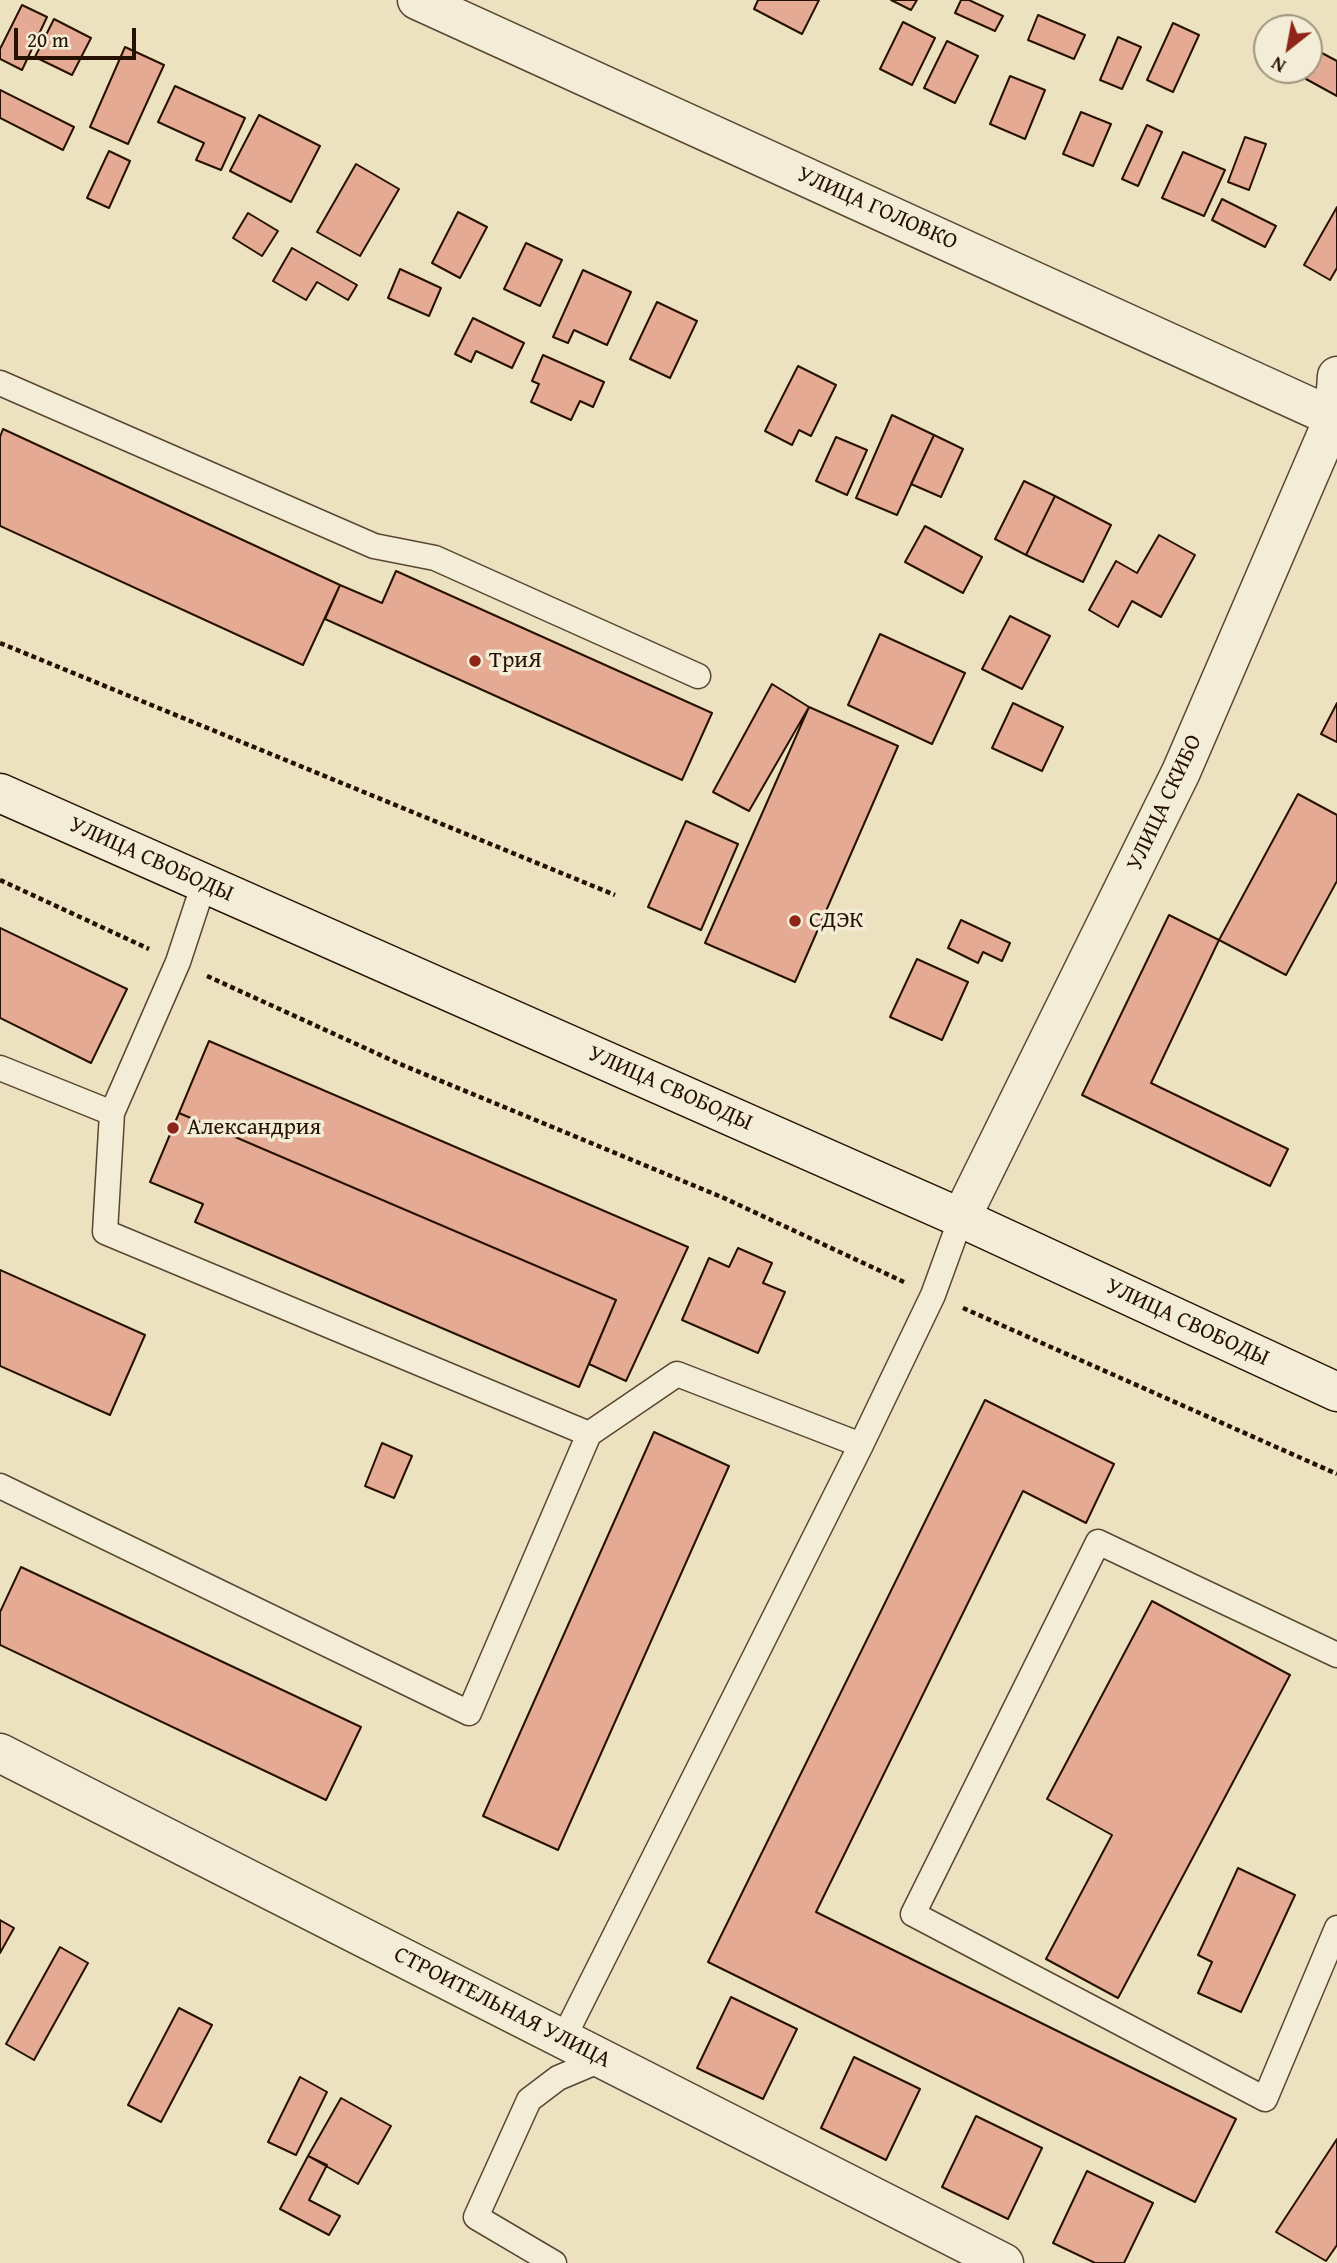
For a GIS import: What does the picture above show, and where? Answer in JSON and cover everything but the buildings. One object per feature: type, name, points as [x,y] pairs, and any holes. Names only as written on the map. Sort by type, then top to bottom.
[{"type":"street","name":"УЛИЦА ГОЛОВКО","points":[[417,0],[1335,418]]},
{"type":"street","name":"УЛИЦА СКИБО","points":[[961,1218],[1181,772],[1335,418],[1337,376]]},
{"type":"street","name":"УЛИЦА СВОБОДЫ","points":[[0,793],[961,1218],[1337,1392]]},
{"type":"street","name":"СТРОИТЕЛЬНАЯ УЛИЦА","points":[[0,1753],[1004,2263]]},
{"type":"lane","points":[[0,383],[374,547],[435,558],[698,677]]},
{"type":"lane","points":[[204,883],[178,962],[112,1114],[105,1232],[589,1434]]},
{"type":"lane","points":[[0,1068],[112,1114]]},
{"type":"lane","points":[[563,2039],[861,1445],[933,1295],[961,1218]]},
{"type":"lane","points":[[0,1486],[469,1713],[589,1434],[677,1374],[861,1445]]},
{"type":"lane","points":[[1337,1655],[1098,1542],[913,1914],[1265,2099],[1337,1928]]},
{"type":"lane","points":[[555,2263],[476,2217],[528,2100],[558,2078],[603,2059]]},
{"type":"path","points":[[0,643],[615,895]]},
{"type":"path","points":[[0,880],[400,1064],[724,1198],[933,1295],[1337,1474]]},
{"type":"place","name":"ТриЯ","points":[[475,661]]},
{"type":"place","name":"СДЭК","points":[[795,921]]},
{"type":"place","name":"Александрия","points":[[173,1128]]}]
